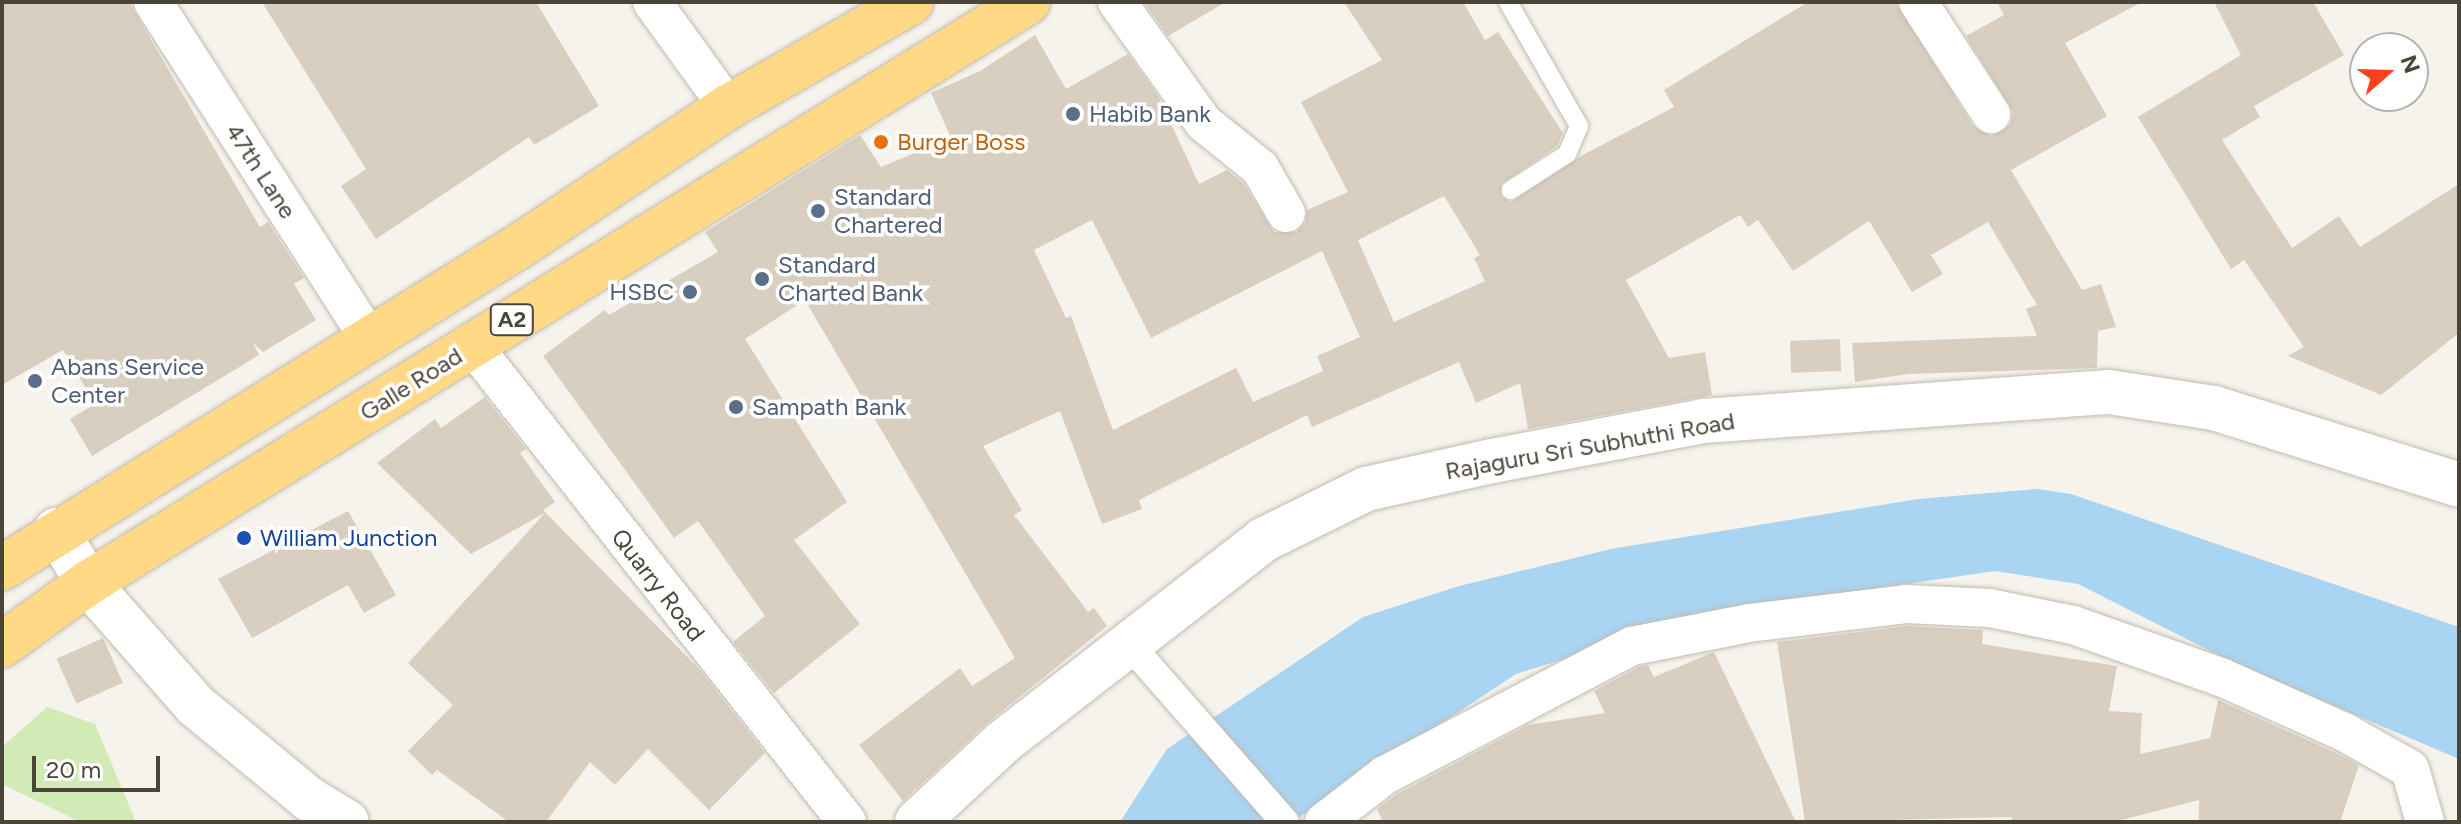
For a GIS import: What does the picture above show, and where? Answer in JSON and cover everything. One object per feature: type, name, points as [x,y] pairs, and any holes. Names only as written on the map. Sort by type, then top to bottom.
[{"type":"highway","name":"A2","points":[[2,568],[56,530],[370,340],[728,107],[911,2]]},
{"type":"highway","name":"Galle Road","points":[[2,645],[88,583],[1016,5]]},
{"type":"street","name":"47th Lane","points":[[153,2],[370,340]]},
{"type":"street","points":[[652,2],[728,107]]},
{"type":"street","points":[[1117,2],[1204,123],[1260,168],[1286,213]]},
{"type":"street","points":[[1918,2],[1991,114]]},
{"type":"street","name":"Quarry Road","points":[[473,346],[847,822]]},
{"type":"street","name":"Rajaguru Sri Subhuthi Road","points":[[917,822],[1003,742],[1263,540],[1366,489],[1703,421],[2109,392],[2214,408],[2459,485]]},
{"type":"street","points":[[56,530],[88,583],[195,705],[309,799],[347,822]]},
{"type":"street","points":[[1324,822],[1385,775],[1632,646],[1749,623],[1906,604],[1990,608],[2073,625],[2221,677],[2346,733],[2410,769],[2425,822]]},
{"type":"street","points":[[1130,645],[1285,822]]},
{"type":"lane","points":[[1508,2],[1579,126],[1567,154],[1511,190]]},
{"type":"green space","points":[[47,707],[95,724],[136,822],[80,822],[2,784],[2,747]]},
{"type":"water","points":[[2037,489],[2071,494],[2459,627],[2459,759],[2236,664],[2078,584],[1995,571],[1713,612],[1516,674],[1292,822],[1120,822],[1167,749],[1363,617],[1459,586],[1611,549],[1918,499]]},
{"type":"building","points":[[2,2],[129,2],[260,227],[268,222],[304,278],[294,284],[316,320],[263,352],[253,343],[259,355],[92,456],[70,419],[95,404],[63,350],[2,385]]},
{"type":"building","points":[[262,2],[536,2],[599,106],[534,145],[529,137],[376,239],[341,186],[366,169]]},
{"type":"building","points":[[1144,2],[1226,2],[1168,36]]},
{"type":"building","points":[[1344,2],[1463,2],[1485,40],[1498,32],[1563,133],[1557,146],[1501,184],[1501,196],[1511,202],[1579,157],[1674,107],[1664,90],[1808,2],[1896,2],[1973,126],[1991,136],[2010,125],[2013,112],[1966,36],[2004,15],[1997,2],[2142,2],[2065,43],[2107,116],[2011,170],[2082,290],[2101,284],[2116,327],[2098,331],[2097,368],[1908,374],[1855,382],[1852,343],[2037,336],[2026,309],[2037,305],[1988,222],[1931,255],[1943,274],[1912,292],[1869,221],[1793,271],[1758,220],[1748,227],[1740,215],[1626,280],[1669,358],[1705,352],[1712,395],[1528,429],[1520,383],[1476,403],[1459,362],[1312,427],[1307,415],[1139,500],[1142,509],[1102,524],[1060,411],[983,446],[1022,510],[1014,515],[1088,612],[1094,608],[1107,626],[986,724],[903,801],[859,745],[960,668],[972,686],[1015,658],[805,300],[745,339],[847,502],[794,540],[860,624],[774,693],[733,642],[765,616],[698,521],[674,538],[543,356],[605,310],[609,315],[718,252],[705,232],[860,135],[881,167],[951,138],[931,93],[980,71],[1035,35],[1066,89],[1128,54],[1158,96],[1199,184],[1227,170],[1243,183],[1274,232],[1296,232],[1305,223],[1307,210],[1348,192],[1301,102],[1382,60]],"holes":[[[1444,196],[1480,255],[1474,258],[1485,281],[1394,322],[1358,240]],[[1092,220],[1151,338],[1322,251],[1360,337],[1317,356],[1323,371],[1253,402],[1236,368],[1113,430],[1071,316],[1066,318],[1034,250]]]},
{"type":"building","points":[[2214,2],[2313,2],[2344,55],[2254,106],[2260,117],[2222,140],[2292,248],[2339,216],[2360,247],[2459,184],[2459,333],[2381,395],[2288,356],[2304,347],[2244,260],[2231,269],[2138,117],[2241,55]]},
{"type":"building","points":[[1840,339],[1841,371],[1791,373],[1790,341]]},
{"type":"building","points":[[485,397],[526,449],[520,453],[555,502],[543,510],[699,669],[765,753],[709,810],[648,749],[615,785],[590,762],[546,822],[509,822],[437,770],[432,775],[408,751],[453,705],[408,663],[545,513],[471,554],[377,463],[435,419],[441,428]]},
{"type":"building","points":[[348,511],[396,595],[364,613],[348,585],[252,638],[218,579]]},
{"type":"building","points":[[1907,626],[1983,630],[1982,644],[2117,666],[2109,711],[2142,713],[2140,754],[2210,738],[2218,700],[2336,753],[2359,765],[2340,822],[2199,822],[2199,800],[2114,822],[2011,822],[2012,817],[1805,822],[1777,642]]},
{"type":"building","points":[[103,638],[123,683],[76,704],[56,659]]},
{"type":"building","points":[[1714,652],[1796,822],[1383,822],[1377,809],[1397,794],[1528,725],[1605,713],[1594,691],[1639,667],[1648,665],[1654,677]]},
{"type":"place","name":"Habib Bank","points":[[1073,114]]},
{"type":"place","name":"Burger Boss","points":[[881,142]]},
{"type":"place","name":"Standard Chartered","points":[[818,211]]},
{"type":"place","name":"Standard Charted Bank","points":[[762,279]]},
{"type":"place","name":"HSBC","points":[[690,292]]},
{"type":"place","name":"Abans Service Center","points":[[35,381]]},
{"type":"place","name":"Sampath Bank","points":[[736,407]]},
{"type":"place","name":"William Junction","points":[[244,538]]}]
